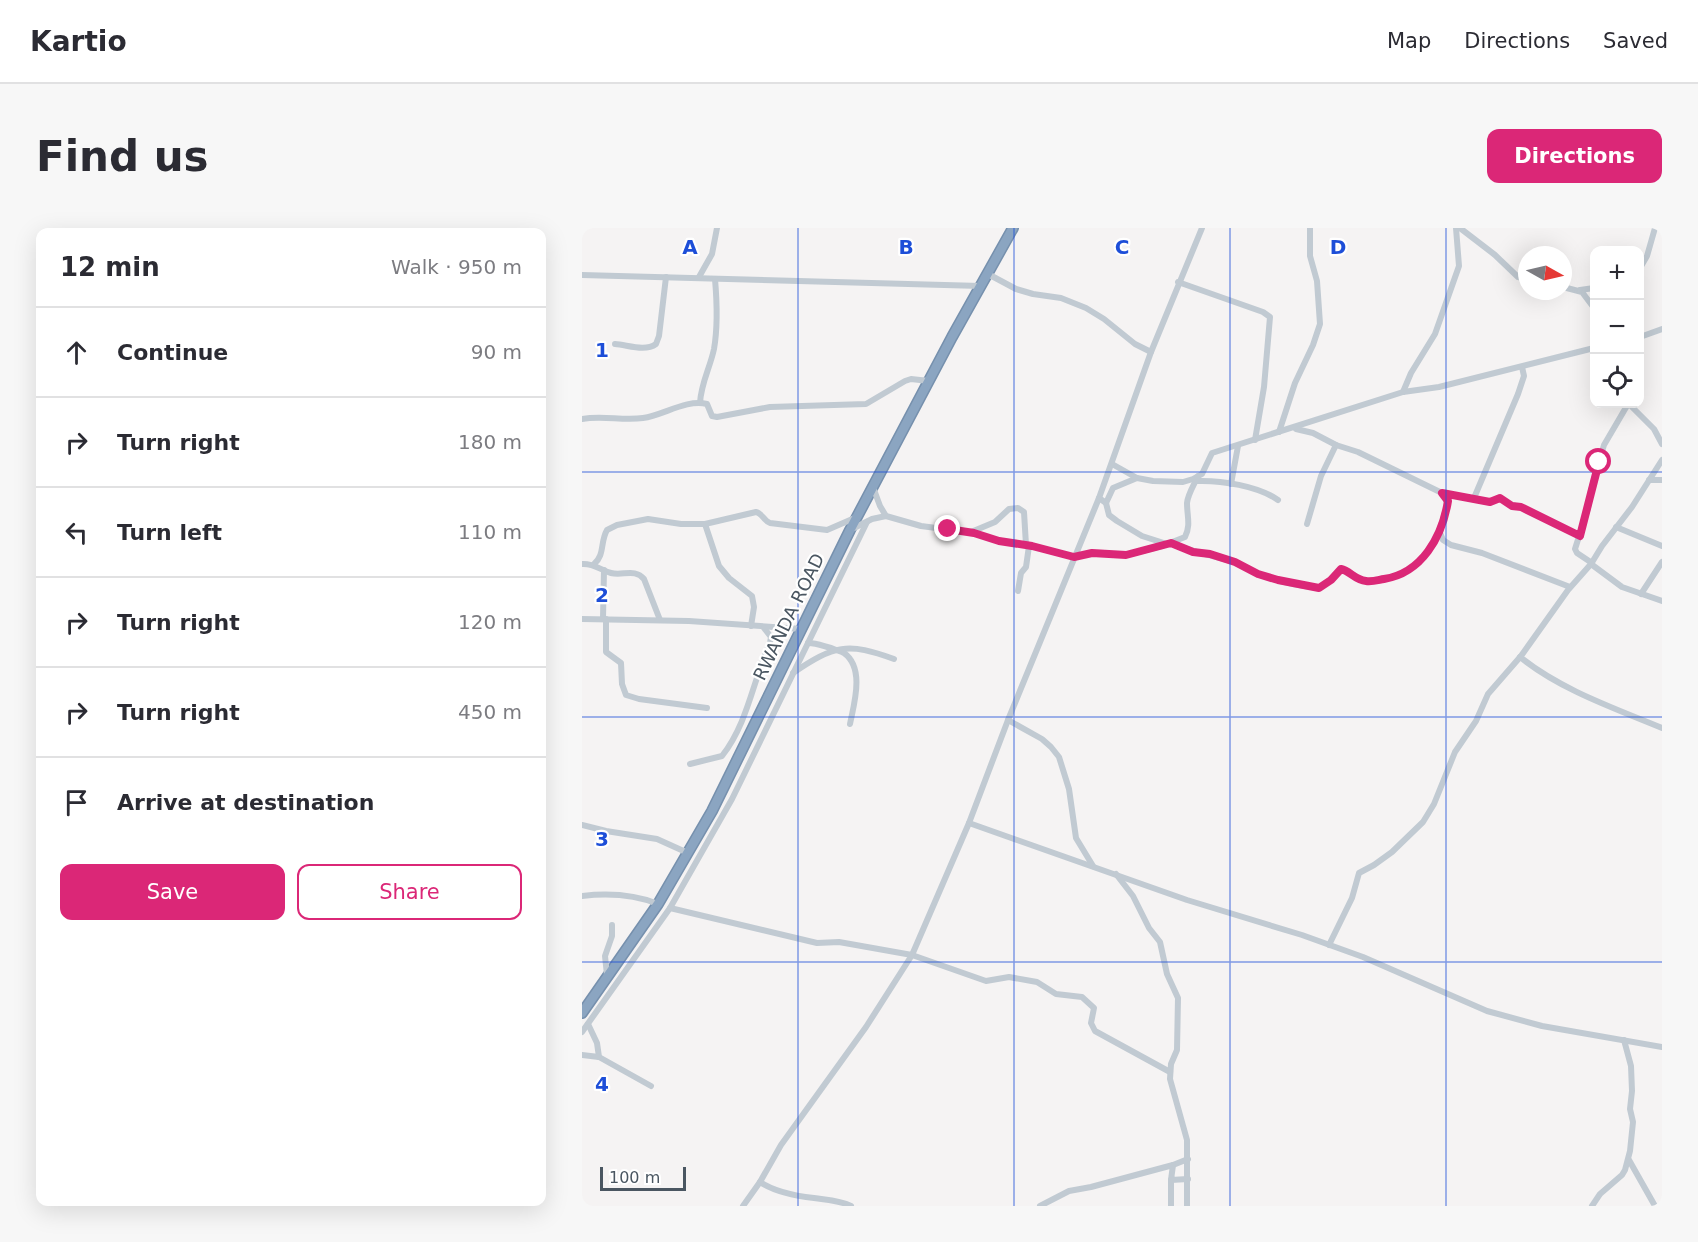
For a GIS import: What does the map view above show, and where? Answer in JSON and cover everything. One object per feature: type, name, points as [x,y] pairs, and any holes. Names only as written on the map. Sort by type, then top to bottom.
[{"type":"highway","name":"RWANDA ROAD","points":[[582,1013],[657,904],[723,790],[850,530],[1013,228]]},
{"type":"street","points":[[699,277],[712,254],[717,228]]},
{"type":"street","points":[[742,1206],[760,1182],[781,1145],[866,1027],[912,954],[969,823],[1008,720],[1099,498],[1151,352],[1202,228]]},
{"type":"street","points":[[1279,432],[1295,383],[1320,324],[1317,281],[1310,256],[1310,228]]},
{"type":"street","points":[[1458,228],[1495,255],[1518,277]]},
{"type":"street","points":[[1403,392],[1411,373],[1435,334],[1443,313],[1458,266],[1458,228]]},
{"type":"street","points":[[1644,261],[1655,228]]},
{"type":"street","points":[[988,274],[1016,289],[1061,298],[1086,308],[1135,344],[1151,352]]},
{"type":"street","points":[[582,275],[981,286]]},
{"type":"street","points":[[615,344],[649,348],[656,344],[666,277]]},
{"type":"street","points":[[700,403],[702,384],[714,348],[717,311],[715,279]]},
{"type":"street","points":[[1178,282],[1263,312],[1270,317],[1264,387],[1255,440]]},
{"type":"street","points":[[1576,290],[1590,288]]},
{"type":"street","points":[[1572,289],[1586,295],[1590,302]]},
{"type":"street","points":[[1644,336],[1662,329]]},
{"type":"street","points":[[850,530],[877,517],[886,516],[921,526],[971,532],[999,541],[1074,557],[1092,553],[1126,555],[1169,544],[1185,537],[1188,532],[1187,502],[1197,478],[1207,467],[1212,453],[1403,392],[1439,387],[1590,349]]},
{"type":"street","points":[[1474,498],[1518,394],[1524,376],[1522,367]]},
{"type":"street","points":[[582,418],[642,418],[700,403],[707,404],[711,416],[717,417],[770,407],[866,404],[905,381],[911,379],[929,381]]},
{"type":"street","points":[[1626,408],[1604,445],[1576,551],[1622,587],[1662,601]]},
{"type":"street","points":[[1632,408],[1654,429],[1662,444]]},
{"type":"street","points":[[1292,428],[1312,433],[1442,493],[1490,502],[1500,498],[1512,506],[1521,507],[1580,536]]},
{"type":"street","points":[[1307,524],[1321,476],[1336,445]]},
{"type":"street","points":[[1231,484],[1238,446]]},
{"type":"street","points":[[1329,945],[1352,898],[1359,873],[1386,856],[1423,822],[1440,791],[1455,753],[1476,721],[1488,694],[1520,657],[1570,587],[1591,564],[1662,460]]},
{"type":"street","points":[[1112,464],[1137,478],[1166,482],[1188,481],[1197,478],[1264,491],[1278,500]]},
{"type":"street","points":[[1649,480],[1662,479],[1656,467]]},
{"type":"street","points":[[1137,478],[1113,488],[1106,503],[1109,515],[1117,521],[1142,536],[1235,562],[1258,574],[1278,580],[1319,588],[1341,569],[1366,581],[1403,574],[1431,549],[1439,532],[1448,501],[1442,493]]},
{"type":"street","points":[[873,487],[886,516]]},
{"type":"street","points":[[1099,498],[1106,503]]},
{"type":"street","points":[[971,532],[995,522],[1009,509],[1018,508],[1024,512],[1026,567],[1021,573],[1018,591]]},
{"type":"street","points":[[594,564],[600,558],[604,535],[611,528],[654,518],[681,524],[705,524],[756,512],[770,523],[822,531],[832,529],[857,517]]},
{"type":"street","points":[[582,1032],[670,908],[732,800],[867,522]]},
{"type":"street","points":[[705,524],[723,573],[752,596],[754,607],[751,626]]},
{"type":"street","points":[[1616,527],[1662,546]]},
{"type":"street","points":[[1439,532],[1443,540],[1451,545],[1482,553],[1570,587]]},
{"type":"street","points":[[1641,594],[1662,562]]},
{"type":"street","points":[[582,564],[594,564],[612,573],[636,572],[641,574],[660,620]]},
{"type":"street","points":[[604,570],[606,652],[621,663],[622,684],[626,695],[650,701],[707,708]]},
{"type":"street","points":[[582,619],[660,620],[802,629]]},
{"type":"street","points":[[690,764],[722,756],[732,740],[748,707],[770,643],[771,637],[763,627]]},
{"type":"street","points":[[808,643],[816,643],[843,653],[850,661],[855,672],[856,687],[850,724]]},
{"type":"street","points":[[793,673],[811,661],[835,650],[858,648],[894,659]]},
{"type":"street","points":[[1520,657],[1560,683],[1662,728]]},
{"type":"street","points":[[1008,720],[1042,739],[1059,757],[1070,789],[1076,838],[1094,867]]},
{"type":"street","points":[[969,823],[1187,900],[1329,945],[1397,971],[1487,1011],[1542,1026],[1662,1047]]},
{"type":"street","points":[[582,825],[657,839],[688,853]]},
{"type":"street","points":[[1116,874],[1133,896],[1149,928],[1160,942],[1167,974],[1178,998],[1177,1050],[1171,1064],[1170,1083],[1185,1128],[1188,1159],[1187,1206]]},
{"type":"street","points":[[582,896],[604,894],[639,897],[657,904]]},
{"type":"street","points":[[670,908],[818,943],[839,942],[912,954],[986,981],[1009,977],[1037,982],[1056,994],[1082,997],[1094,1008],[1091,1023],[1098,1033],[1170,1072]]},
{"type":"street","points":[[607,975],[605,956],[612,936],[612,925]]},
{"type":"street","points":[[588,1024],[597,1043],[599,1057]]},
{"type":"street","points":[[1592,1206],[1600,1194],[1622,1175],[1628,1159],[1633,1129],[1630,1106],[1632,1086],[1629,1053],[1624,1040]]},
{"type":"street","points":[[582,1055],[599,1057],[651,1086]]},
{"type":"street","points":[[1040,1206],[1069,1191],[1173,1166],[1188,1159]]},
{"type":"street","points":[[1628,1159],[1655,1206]]},
{"type":"street","points":[[1171,1206],[1173,1166]]},
{"type":"street","points":[[1171,1180],[1188,1179]]},
{"type":"street","points":[[760,1182],[773,1190],[824,1198],[851,1206]]},
{"type":"route","points":[[948,529],[1074,557],[1092,553],[1134,554],[1171,543],[1193,552],[1210,554],[1235,562],[1258,574],[1319,588],[1341,569],[1360,580],[1370,581],[1394,577],[1408,571],[1428,552],[1439,532],[1448,501],[1442,493],[1490,502],[1500,498],[1512,506],[1521,507],[1580,536],[1599,462]]}]
